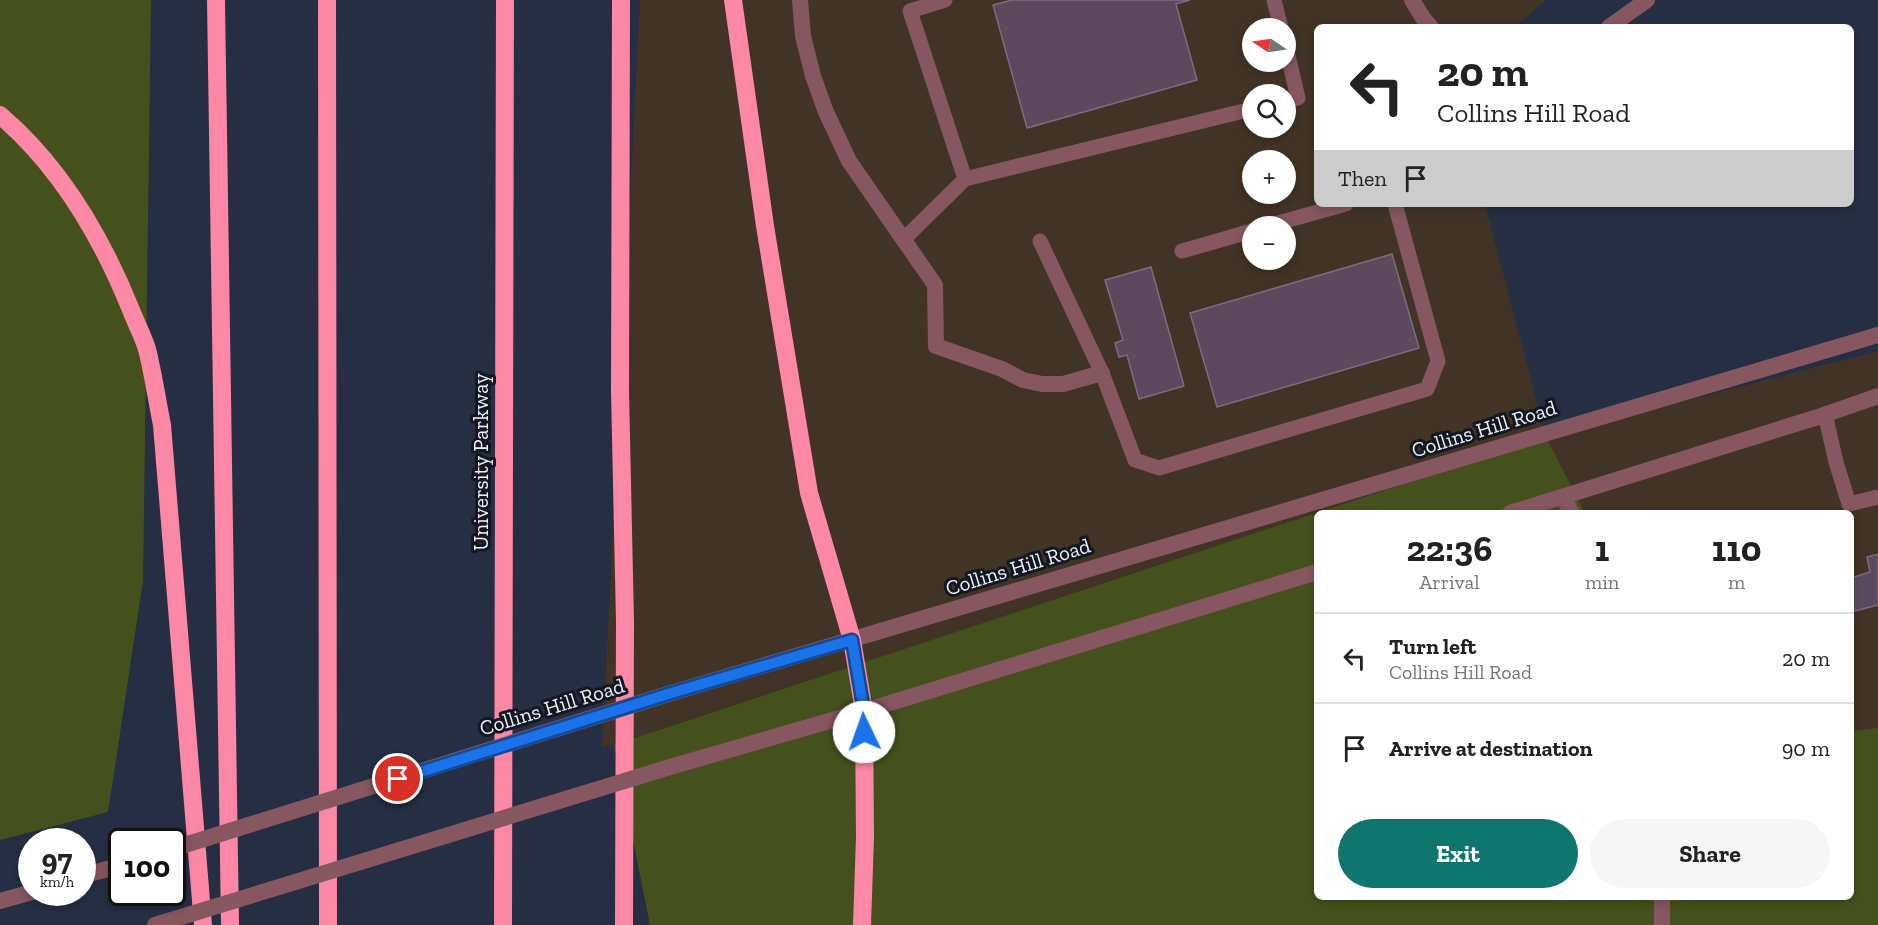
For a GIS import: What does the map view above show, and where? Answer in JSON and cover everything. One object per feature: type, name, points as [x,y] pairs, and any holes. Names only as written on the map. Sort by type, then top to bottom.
[{"type":"highway","points":[[216,0],[230,925]]},
{"type":"highway","points":[[327,0],[327,925]]},
{"type":"highway","name":"University Parkway","points":[[503,925],[505,0]]},
{"type":"highway","points":[[621,0],[620,391],[625,622],[624,925]]},
{"type":"highway","points":[[733,0],[765,226],[809,493],[852,640],[864,711],[865,837],[862,925]]},
{"type":"highway","points":[[0,115],[53,171],[89,223],[118,276],[146,348],[162,425],[203,925]]},
{"type":"street","points":[[800,0],[806,46],[813,76],[826,112],[849,161],[935,285],[936,346],[1002,369],[1023,380],[1042,384],[1063,384],[1102,373]]},
{"type":"street","points":[[1412,0],[1429,24]]},
{"type":"street","points":[[1613,24],[1647,0]]},
{"type":"street","name":"Collins Hill Road","points":[[186,845],[668,694],[1878,335]]},
{"type":"street","points":[[1520,510],[1878,396]]},
{"type":"street","points":[[1563,497],[1570,510]]},
{"type":"street","points":[[155,925],[1314,573]]},
{"type":"street","points":[[0,901],[18,896]]},
{"type":"street","points":[[1662,900],[1662,925]]},
{"type":"lane","points":[[945,0],[910,11],[965,179]]},
{"type":"lane","points":[[1274,0],[1278,18]]},
{"type":"lane","points":[[903,240],[965,179],[1242,112]]},
{"type":"lane","points":[[1296,218],[1335,207]]},
{"type":"lane","points":[[1040,241],[1102,373],[1135,460],[1159,468],[1426,389],[1438,361],[1396,207]]},
{"type":"lane","points":[[1182,250],[1242,234]]},
{"type":"lane","points":[[1825,414],[1849,504],[1878,497]]},
{"type":"shaded area","points":[[640,0],[1546,0],[1518,24],[1314,24],[1314,207],[1486,207],[1546,437],[1326,510],[1314,510],[1314,514],[613,746],[613,744],[602,747]]},
{"type":"shaded area","points":[[1878,351],[1878,925],[1854,900],[1854,510],[1576,510],[1546,437]]},
{"type":"green space","points":[[0,0],[151,0],[143,581],[108,812],[46,828],[18,828],[18,835],[0,840]]},
{"type":"green space","points":[[1546,437],[1583,510],[1325,510]]},
{"type":"green space","points":[[1314,514],[1314,900],[1854,900],[1854,731],[1878,728],[1878,925],[650,925],[614,745]]},
{"type":"building","points":[[1012,0],[1190,0],[1176,4],[1197,80],[1027,128],[993,5]]},
{"type":"building","points":[[1392,254],[1419,348],[1217,407],[1190,313]]},
{"type":"building","points":[[1151,267],[1184,386],[1139,399],[1127,355],[1119,357],[1115,343],[1123,340],[1105,280]]},
{"type":"building","points":[[1878,554],[1878,605],[1854,611],[1854,577],[1870,572],[1867,557]]},
{"type":"route","points":[[398,779],[668,694],[852,640],[864,711],[864,732]]}]
